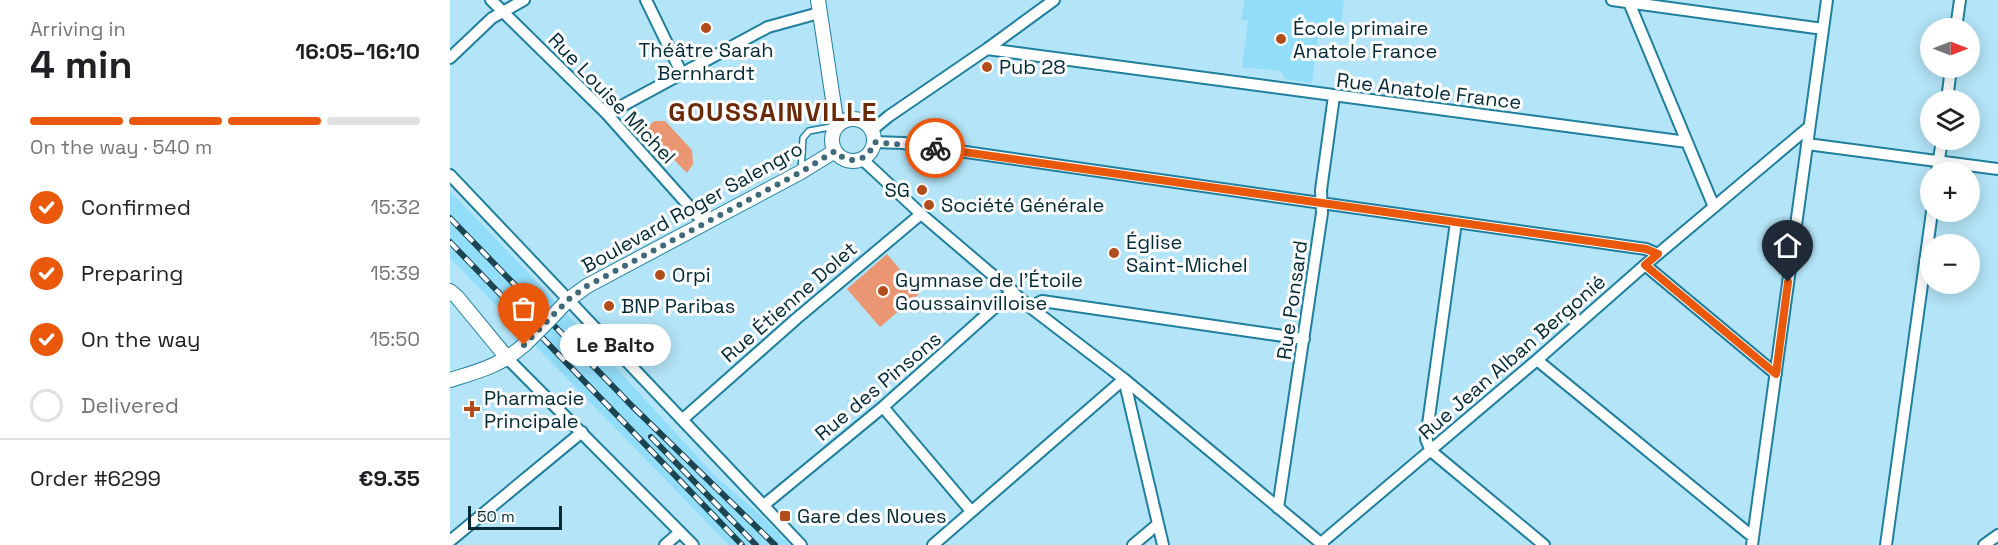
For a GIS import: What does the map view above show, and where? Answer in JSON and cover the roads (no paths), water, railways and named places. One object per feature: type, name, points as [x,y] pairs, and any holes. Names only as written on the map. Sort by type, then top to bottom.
[{"type":"street","name":"Rue Louise Michel","points":[[491,0],[607,114],[705,224]]},
{"type":"street","points":[[450,58],[492,18],[524,0]]},
{"type":"street","points":[[646,0],[681,72]]},
{"type":"street","points":[[873,136],[889,116],[1054,0]]},
{"type":"street","points":[[1612,0],[1823,29]]},
{"type":"street","points":[[1752,541],[1827,0]]},
{"type":"street","points":[[1957,18],[1960,0]]},
{"type":"street","points":[[1628,1],[1714,207]]},
{"type":"street","points":[[607,114],[762,24],[818,6],[837,126],[832,138],[835,151],[850,160],[862,159],[872,148],[873,136],[868,125],[856,119],[846,120],[837,126]]},
{"type":"street","name":"Rue Anatole France","points":[[987,49],[1687,142]]},
{"type":"street","name":"Rue Ponsard","points":[[1278,508],[1322,213],[1321,190],[1334,96]]},
{"type":"street","name":"Rue Jean Alban Bergonié","points":[[1322,544],[1538,360],[1645,265],[1809,127]]},
{"type":"street","points":[[873,136],[903,143],[1646,249],[1658,254]]},
{"type":"street","points":[[1807,144],[1998,168]]},
{"type":"street","points":[[1939,162],[1940,150]]},
{"type":"street","name":"Boulevard Roger Salengro","points":[[450,380],[508,359],[569,299],[587,286],[801,172],[835,151]]},
{"type":"street","points":[[862,159],[921,214],[1030,307],[1124,380],[1322,544]]},
{"type":"street","points":[[450,175],[801,545]]},
{"type":"street","name":"Rue Étienne Dolet","points":[[683,419],[796,319],[921,214]]},
{"type":"street","points":[[1456,222],[1426,439],[1431,451],[1544,545]]},
{"type":"street","points":[[1886,545],[1931,222]]},
{"type":"street","points":[[1645,265],[1776,374]]},
{"type":"street","points":[[450,291],[537,395],[582,432],[693,545]]},
{"type":"street","name":"Rue des Pinsons","points":[[764,505],[883,407],[1013,291]]},
{"type":"street","points":[[1030,307],[1042,302],[1304,339]]},
{"type":"street","points":[[1538,360],[1752,541]]},
{"type":"street","points":[[933,545],[1124,380]]},
{"type":"street","points":[[1124,380],[1163,545]]},
{"type":"street","points":[[883,407],[971,511]]},
{"type":"street","points":[[450,541],[537,464],[582,432]]},
{"type":"street","points":[[1133,545],[1158,524]]},
{"type":"street","points":[[665,545],[680,532]]},
{"type":"street","points":[[1984,545],[1998,535]]},
{"type":"lane","points":[[801,172],[803,138],[809,131],[837,126]]},
{"type":"railway","points":[[450,218],[632,406],[775,545]]},
{"type":"railway","points":[[450,242],[742,545]]},
{"type":"railway","points":[[651,437],[756,545]]},
{"type":"place","name":"Théâtre Sarah Bernhardt","points":[[706,28]]},
{"type":"place","name":"École primaire Anatole France","points":[[1281,39]]},
{"type":"place","name":"Pub 28","points":[[987,67]]},
{"type":"place","name":"SG","points":[[922,190]]},
{"type":"place","name":"Société Générale","points":[[929,205]]},
{"type":"place","name":"Église Saint-Michel","points":[[1114,253]]},
{"type":"place","name":"Orpi","points":[[660,275]]},
{"type":"place","name":"Gymnase de l'Étoile Goussainvilloise","points":[[883,291]]},
{"type":"place","name":"BNP Paribas","points":[[609,306]]},
{"type":"place","name":"Le Balto","points":[[524,345]]},
{"type":"place","name":"Pharmacie Principale","points":[[472,409]]},
{"type":"place","name":"Gare des Noues","points":[[785,516]]},
{"type":"district","name":"GOUSSAINVILLE","points":[[773,112]]}]
